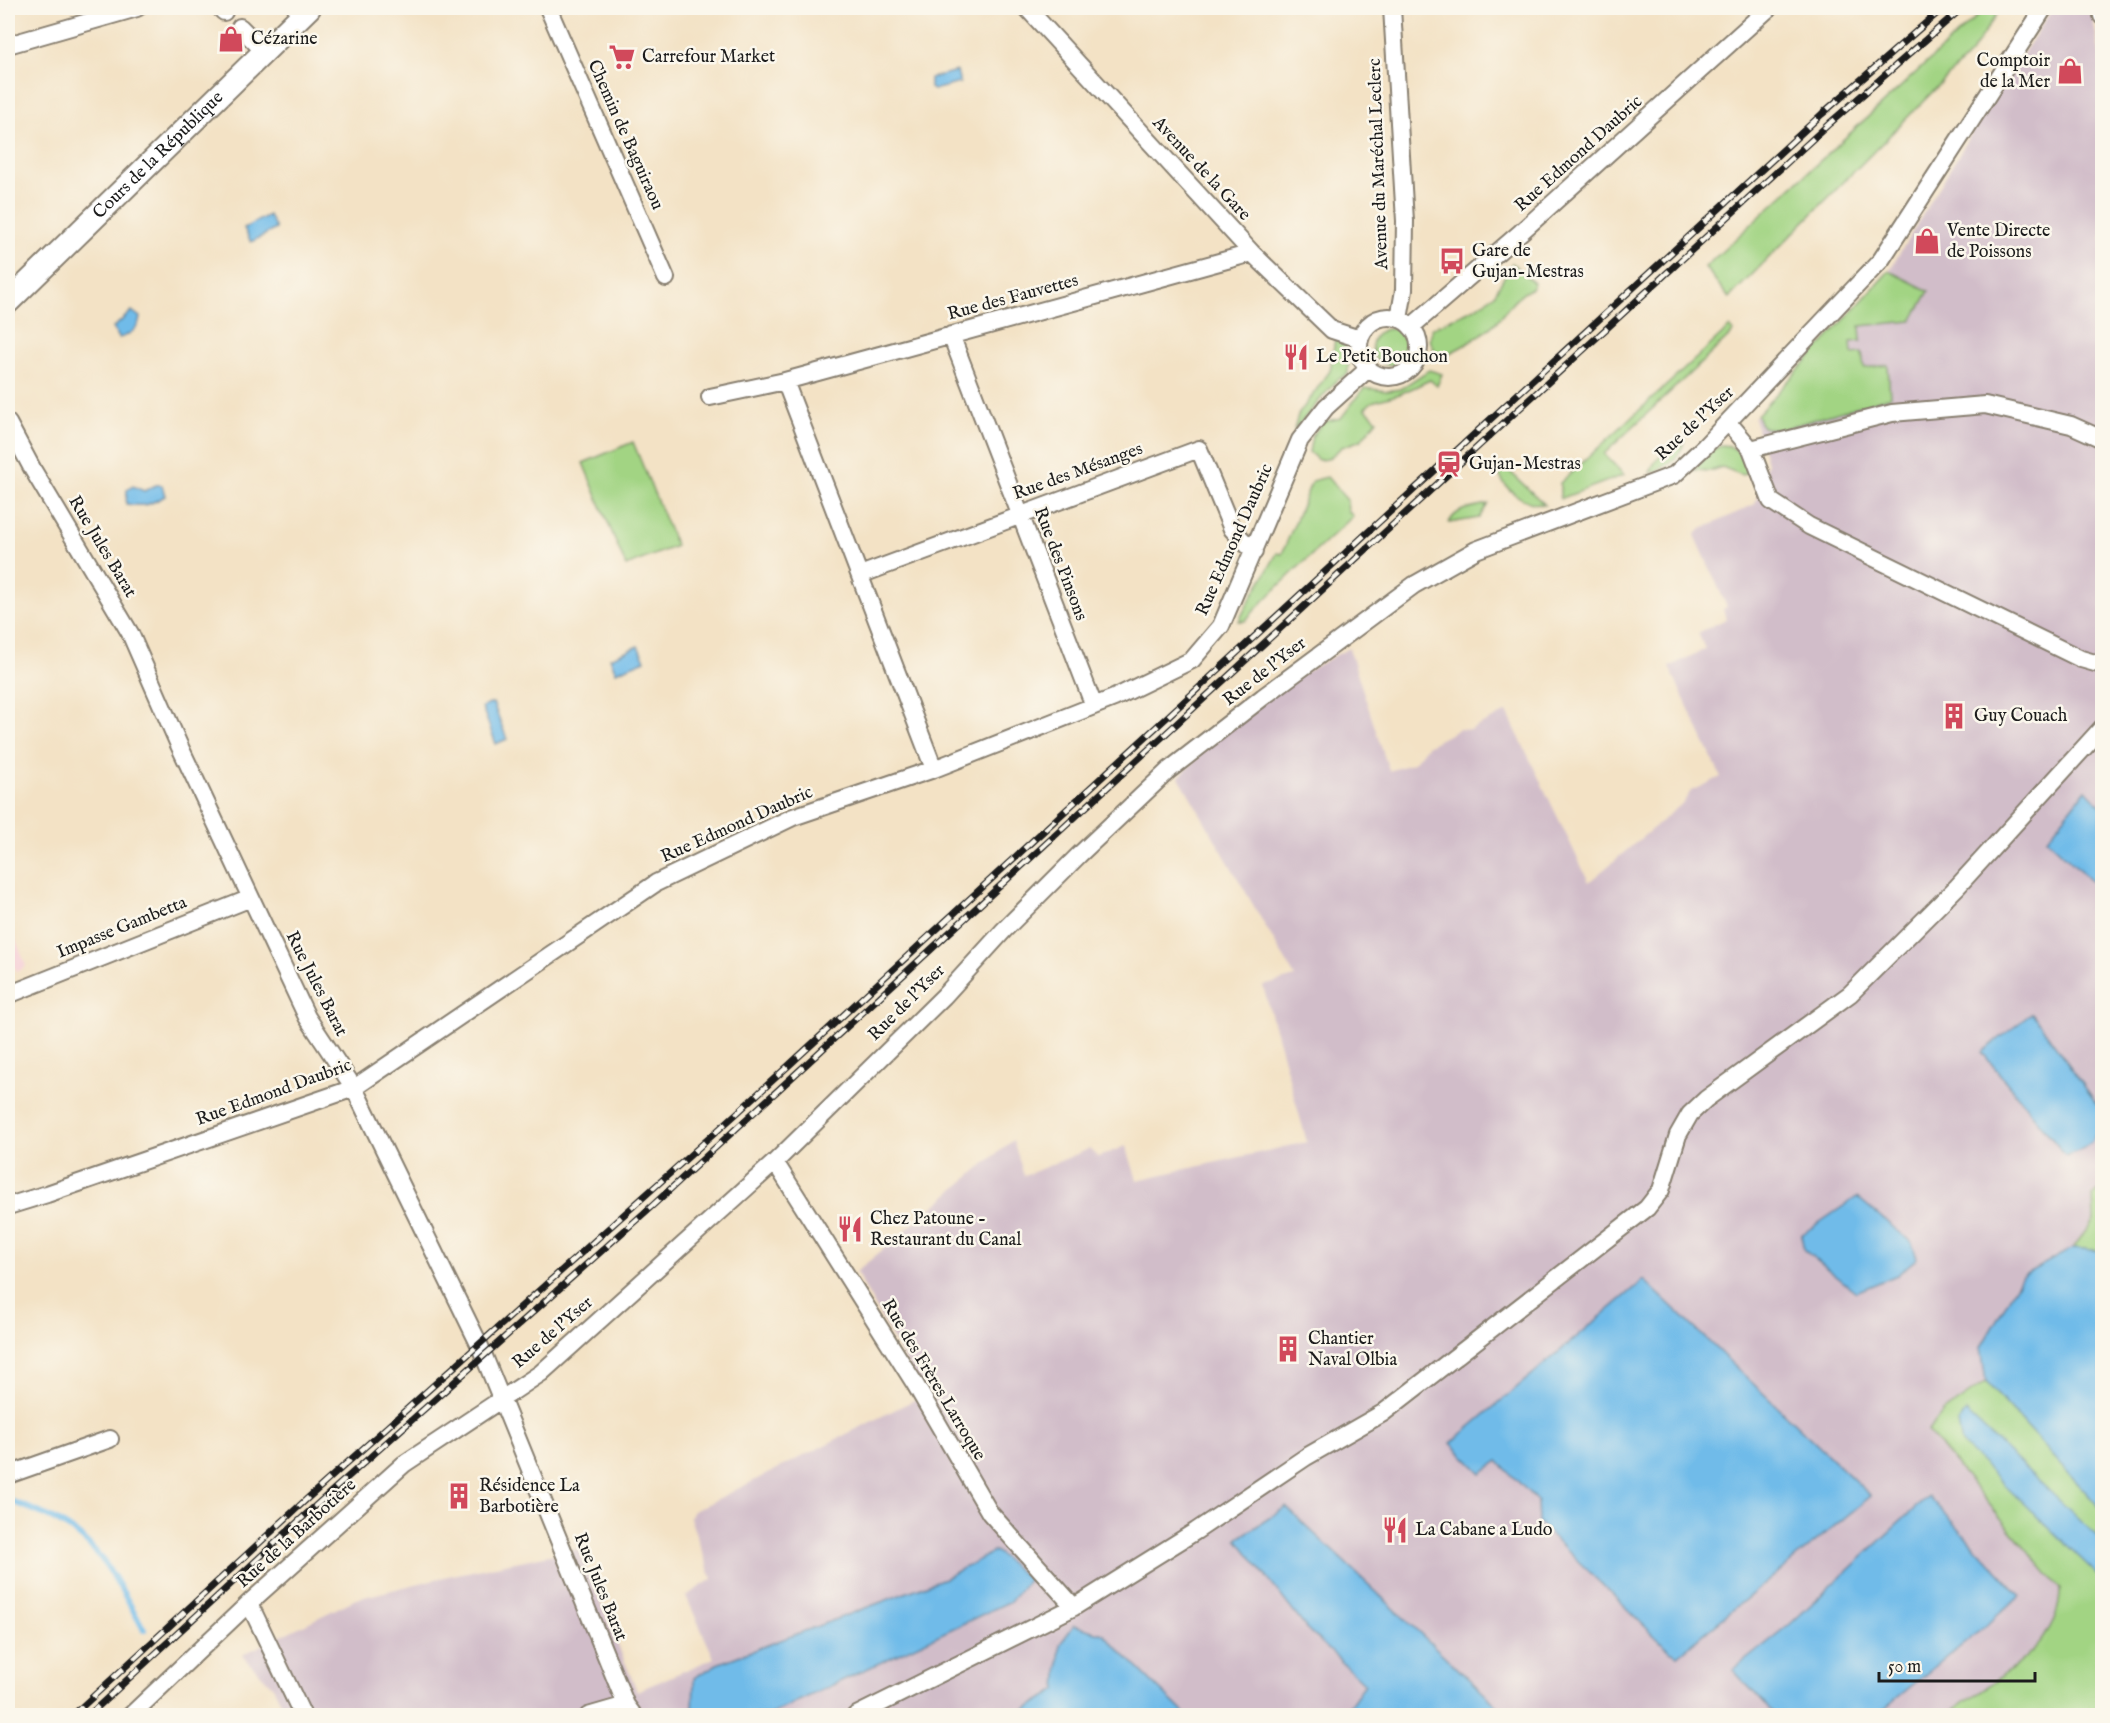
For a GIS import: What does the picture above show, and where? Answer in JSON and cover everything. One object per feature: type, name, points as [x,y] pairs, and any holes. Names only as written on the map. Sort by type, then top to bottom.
[{"type":"main road","name":"Cours de la République","points":[[8,302],[309,8]]},
{"type":"street","points":[[8,45],[137,8]]},
{"type":"street","name":"Chemin de Baguiraou","points":[[548,8],[666,278]]},
{"type":"street","name":"Avenue de la Gare","points":[[1027,8],[1252,253],[1332,330],[1360,339]]},
{"type":"street","name":"Avenue du Maréchal Leclerc","points":[[1392,8],[1405,221],[1405,323]]},
{"type":"street","name":"Rue Edmond Daubric","points":[[1405,323],[1544,212],[1769,8]]},
{"type":"street","name":"Rue de l'Yser","points":[[503,1399],[541,1373],[775,1162],[944,996],[1004,930],[1132,803],[1263,697],[1398,595],[1454,560],[1560,516],[1674,475],[1728,422],[1881,260],[2044,8]]},
{"type":"street","points":[[2101,8],[2103,16]]},
{"type":"street","points":[[240,27],[265,52]]},
{"type":"street","name":"Rue des Fauvettes","points":[[710,397],[785,381],[1252,253]]},
{"type":"street","points":[[1389,317],[1405,323],[1419,341],[1419,350],[1413,365],[1400,376],[1383,377],[1368,369],[1360,355],[1360,339],[1371,323],[1389,317]]},
{"type":"street","name":"Rue des Pinsons","points":[[951,335],[1094,706]]},
{"type":"street","name":"Rue Edmond Daubric","points":[[8,1206],[354,1088],[656,883],[794,817],[934,769],[1094,706],[1192,660],[1221,626],[1300,440],[1326,407],[1368,369]]},
{"type":"street","points":[[785,381],[934,769]]},
{"type":"street","points":[[1750,449],[1892,413],[1985,405],[2071,425],[2103,439]]},
{"type":"street","points":[[1728,422],[1750,449],[1771,501],[1809,526],[2081,659],[2103,665]]},
{"type":"street","name":"Rue Jules Barat","points":[[8,423],[33,470],[130,633],[250,898],[307,1017],[354,1088],[503,1399],[630,1710]]},
{"type":"street","name":"Rue des Mésanges","points":[[860,575],[1199,448],[1232,529],[1254,552]]},
{"type":"street","points":[[855,1716],[1074,1607],[1196,1531],[1306,1457],[1383,1413],[1647,1208],[1661,1190],[1678,1135],[1690,1113],[1850,994],[1957,887],[2103,728]]},
{"type":"street","name":"Impasse Gambetta","points":[[8,995],[250,898]]},
{"type":"street","name":"Rue des Frères Larroque","points":[[775,1162],[915,1384],[990,1513],[1074,1607]]},
{"type":"street","name":"Rue de la Barbotière","points":[[130,1716],[249,1603],[404,1464],[503,1399]]},
{"type":"street","points":[[8,1475],[110,1438]]},
{"type":"street","points":[[249,1603],[303,1716]]},
{"type":"street","points":[[588,1716],[630,1710]]},
{"type":"shaded area","points":[[2053,8],[2091,8],[2102,67],[2102,807],[2086,791],[2047,839],[2102,891],[2102,1188],[2093,1196],[2094,1219],[2073,1248],[2022,1276],[1981,1346],[1986,1382],[1943,1412],[1928,1431],[2060,1589],[2060,1604],[2049,1631],[2026,1658],[1947,1715],[1507,1715],[1286,1507],[1306,1628],[1366,1685],[1343,1715],[1186,1715],[1103,1634],[1060,1644],[1057,1690],[1017,1716],[286,1715],[274,1688],[242,1655],[356,1599],[448,1576],[578,1549],[637,1691],[714,1658],[686,1596],[712,1579],[690,1518],[692,1512],[924,1395],[856,1272],[1013,1140],[1024,1176],[1089,1149],[1098,1157],[1126,1146],[1137,1180],[1307,1142],[1263,986],[1295,977],[1179,777],[1235,719],[1266,694],[1349,648],[1389,771],[1414,763],[1427,746],[1459,729],[1470,730],[1507,712],[1589,882],[1683,803],[1691,791],[1721,777],[1669,667],[1705,649],[1698,633],[1726,619],[1723,609],[1727,607],[1695,535],[1700,530],[1755,504],[1767,463],[1754,418],[1889,271],[1977,124]]},
{"type":"shaded area","points":[[8,919],[26,966],[17,972],[15,967],[8,970]]},
{"type":"green space","points":[[1986,8],[2001,8],[1970,54],[1729,298],[1705,267]]},
{"type":"green space","points":[[1512,263],[1534,283],[1532,288],[1517,298],[1492,326],[1471,341],[1442,356],[1434,351],[1430,340],[1432,328],[1475,308],[1494,295]]},
{"type":"green space","points":[[1889,271],[1929,291],[1912,321],[1860,326],[1861,341],[1851,342],[1852,354],[1862,353],[1864,368],[1888,365],[1890,397],[1779,430],[1762,427],[1757,415]]},
{"type":"green space","points":[[1730,327],[1734,332],[1604,454],[1624,475],[1560,499],[1560,483]]},
{"type":"green space","points":[[1390,329],[1403,334],[1408,347],[1403,360],[1390,365],[1377,360],[1372,347],[1377,334]]},
{"type":"green space","points":[[1335,339],[1345,345],[1349,354],[1348,374],[1337,380],[1294,430],[1298,415],[1330,371]]},
{"type":"green space","points":[[1429,370],[1442,374],[1437,386],[1430,380],[1400,394],[1372,402],[1365,408],[1377,420],[1361,440],[1342,447],[1328,459],[1318,460],[1309,452],[1312,436],[1323,422],[1341,418],[1364,388],[1387,391],[1400,389]]},
{"type":"green space","points":[[1685,439],[1680,452],[1673,461],[1650,473],[1659,457]]},
{"type":"green space","points":[[633,442],[676,546],[626,566],[583,463]]},
{"type":"green space","points":[[1722,445],[1737,451],[1748,473],[1742,475],[1722,467],[1711,471],[1694,470],[1712,450]]},
{"type":"green space","points":[[1502,464],[1545,505],[1522,499],[1509,489],[1500,477],[1498,469]]},
{"type":"green space","points":[[1327,477],[1347,500],[1348,511],[1353,516],[1245,621],[1239,621],[1277,553],[1282,554],[1312,481]]},
{"type":"green space","points":[[1488,504],[1479,518],[1449,523],[1460,511]]},
{"type":"green space","points":[[2102,1188],[2102,1251],[2073,1248],[2094,1220],[2093,1196]]},
{"type":"green space","points":[[1986,1382],[2102,1510],[2102,1715],[1947,1715],[2001,1677],[2035,1647],[2049,1630],[2057,1611],[2060,1589],[1928,1431],[1943,1412]]},
{"type":"water","points":[[957,71],[960,83],[933,90],[930,88],[930,78]]},
{"type":"water","points":[[269,215],[276,229],[251,242],[244,228]]},
{"type":"water","points":[[132,311],[140,317],[138,324],[130,333],[119,338],[113,328]]},
{"type":"water","points":[[156,485],[162,485],[165,496],[146,505],[126,504],[127,490],[133,486],[144,491]]},
{"type":"water","points":[[638,646],[645,660],[616,672],[610,658]]},
{"type":"water","points":[[493,703],[507,739],[496,744],[482,707]]},
{"type":"water","points":[[2086,790],[2102,807],[2102,891],[2047,839]]},
{"type":"water","points":[[2032,1013],[2102,1111],[2098,1129],[2092,1141],[2083,1149],[2066,1156],[1982,1052]]},
{"type":"water","points":[[1857,1197],[1912,1243],[1917,1258],[1897,1275],[1856,1292],[1804,1250],[1801,1235]]},
{"type":"water","points":[[2073,1248],[2102,1251],[2102,1510],[1986,1382],[1981,1347],[2022,1276]]},
{"type":"water","points":[[1644,1280],[1871,1496],[1678,1655],[1670,1651],[1538,1522],[1537,1501],[1498,1461],[1481,1473],[1451,1443]]},
{"type":"water","points":[[1966,1412],[2102,1541],[2102,1579],[1962,1444],[1958,1423]]},
{"type":"water","points":[[1928,1496],[2021,1596],[1876,1715],[1775,1715],[1733,1670],[1788,1626]]},
{"type":"water","points":[[1286,1507],[1507,1715],[1343,1715],[1365,1684],[1306,1628],[1237,1539]]},
{"type":"water","points":[[995,1551],[1029,1579],[1011,1601],[769,1715],[693,1714],[694,1678],[717,1664],[945,1578]]},
{"type":"water","points":[[1074,1625],[1103,1634],[1186,1715],[1017,1715],[1057,1690],[1060,1644]]},
{"type":"waterway","points":[[8,1500],[37,1511],[59,1523],[77,1534],[92,1548],[105,1563],[144,1630]]},
{"type":"railway","points":[[72,1716],[309,1497],[736,1114],[1822,114],[1943,8]]},
{"type":"railway","points":[[88,1716],[313,1508],[652,1206],[1830,123],[1962,8]]},
{"type":"place","name":"Cézarine","points":[[231,39]]},
{"type":"place","name":"Carrefour Market","points":[[622,57]]},
{"type":"place","name":"Comptoir de la Mer","points":[[2070,71]]},
{"type":"place","name":"Vente Directe de Poissons","points":[[1927,241]]},
{"type":"place","name":"Gare de Gujan-Mestras","points":[[1452,261]]},
{"type":"place","name":"Le Petit Bouchon","points":[[1296,357]]},
{"type":"place","name":"Gujan-Mestras","points":[[1449,464]]},
{"type":"place","name":"Guy Couach","points":[[1954,716]]},
{"type":"place","name":"Chez Patoune - Restaurant du Canal","points":[[850,1229]]},
{"type":"place","name":"Chantier Naval Olbia","points":[[1288,1349]]},
{"type":"place","name":"Résidence La Barbotière","points":[[459,1496]]},
{"type":"place","name":"La Cabane a Ludo","points":[[1395,1530]]}]
